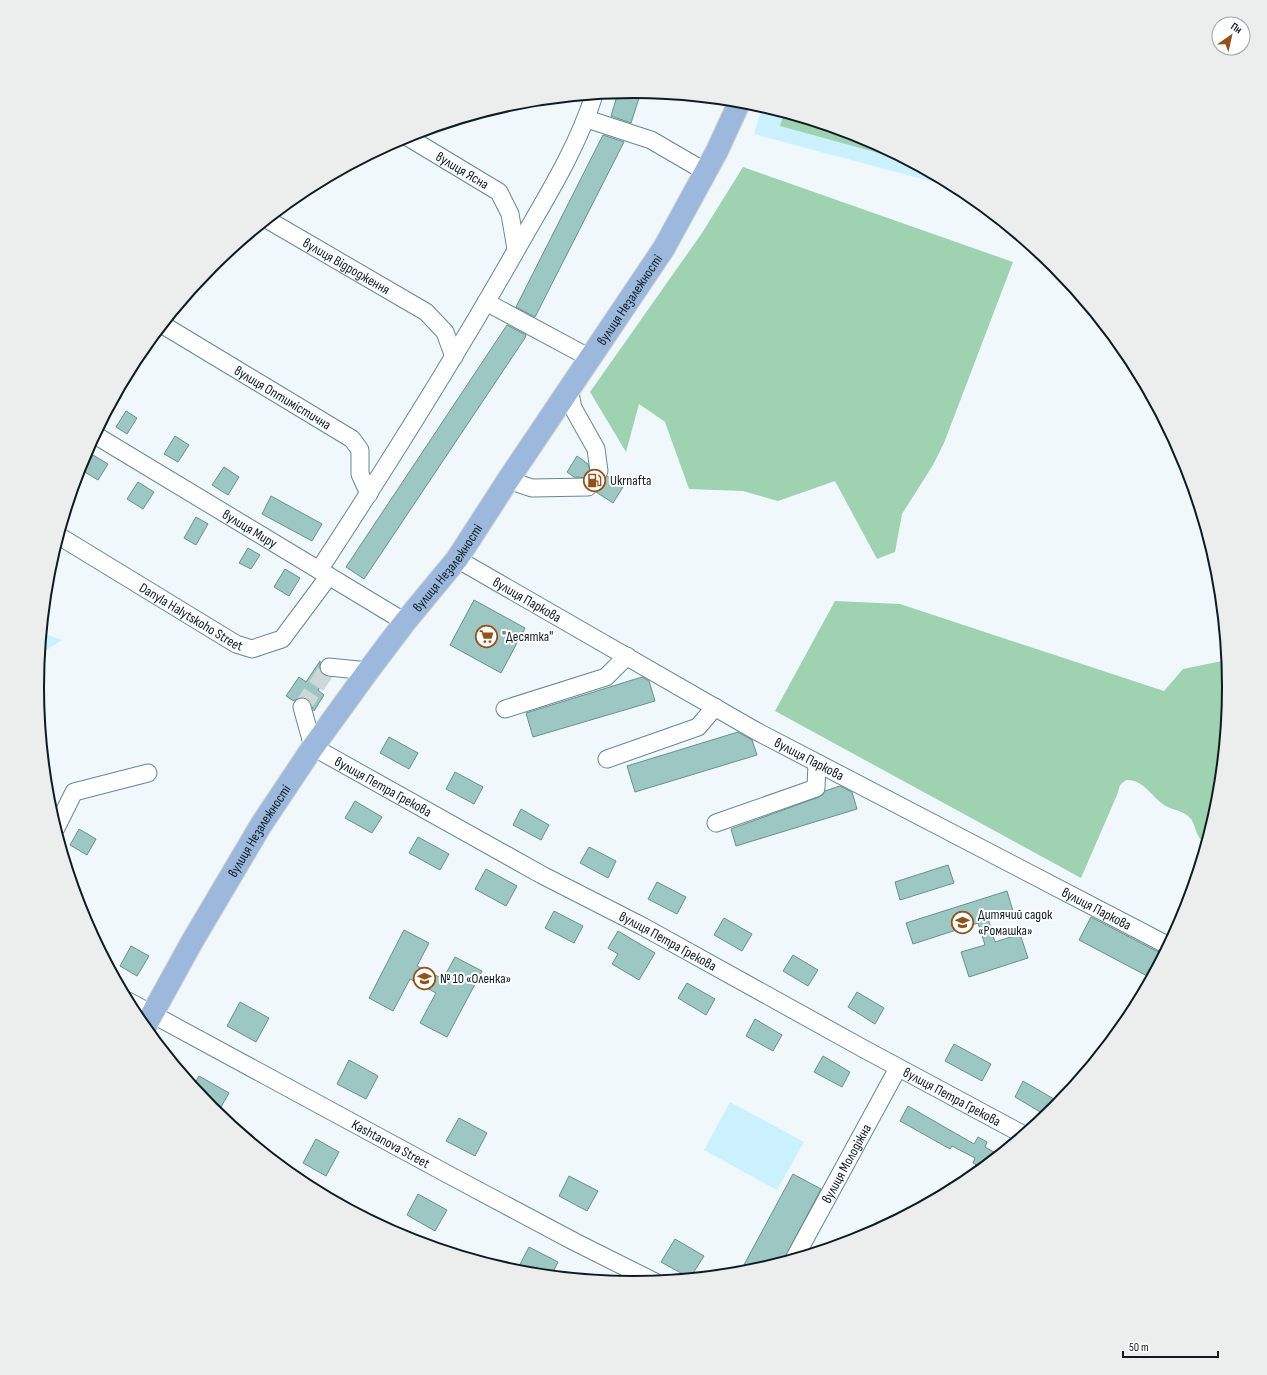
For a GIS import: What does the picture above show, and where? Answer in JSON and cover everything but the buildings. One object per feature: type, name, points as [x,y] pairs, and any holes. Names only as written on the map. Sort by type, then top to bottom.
[{"type":"main road","name":"вулиця Незалежності","points":[[148,1020],[192,940],[260,825],[313,747],[368,671],[405,622],[457,559],[508,480],[664,248],[706,172],[737,107]]},
{"type":"street","name":"Danyla Halytskoho Street","points":[[63,539],[236,644],[252,649],[282,639],[324,573],[368,494],[454,356],[553,187],[587,116],[593,99]]},
{"type":"street","points":[[581,100],[587,116],[650,140],[706,172]]},
{"type":"street","name":"вулиця Ясна","points":[[414,141],[499,192],[510,214],[516,249]]},
{"type":"street","name":"вулиця Відродження","points":[[272,222],[426,312],[445,332],[454,356]]},
{"type":"street","points":[[486,302],[590,358]]},
{"type":"street","name":"вулиця Оптимістична","points":[[167,328],[352,439],[360,450],[360,474],[368,494]]},
{"type":"street","points":[[569,389],[573,408],[596,449],[599,471]]},
{"type":"street","name":"вулиця Миру","points":[[100,438],[405,622]]},
{"type":"street","points":[[508,480],[532,488],[588,487]]},
{"type":"street","name":"вулиця Паркова","points":[[457,559],[715,707],[817,763],[1164,944]]},
{"type":"street","points":[[505,709],[606,677],[627,656]]},
{"type":"street","points":[[329,667],[368,671]]},
{"type":"street","points":[[302,707],[313,747]]},
{"type":"street","points":[[607,759],[698,727],[715,707]]},
{"type":"street","name":"вулиця Петра Грекова","points":[[313,747],[542,875],[642,926],[898,1068],[1020,1133]]},
{"type":"street","points":[[716,823],[816,788],[817,763]]},
{"type":"street","points":[[59,821],[74,792],[148,773]]},
{"type":"street","name":"Kashtanova Street","points":[[148,1020],[644,1277]]},
{"type":"street","name":"вулиця Молодіжна","points":[[797,1254],[898,1068]]},
{"type":"shaded area","points":[[760,112],[786,118],[823,129],[859,143],[894,159],[938,183],[754,134]]},
{"type":"shaded area","points":[[47,635],[62,640],[45,651]]},
{"type":"shaded area","points":[[730,1102],[804,1142],[777,1190],[704,1150]]},
{"type":"green space","points":[[783,117],[786,118],[823,129],[884,154],[780,126]]},
{"type":"green space","points":[[743,167],[1013,262],[944,443],[933,465],[902,514],[895,552],[877,559],[835,481],[778,501],[743,491],[689,489],[665,422],[639,404],[626,452],[590,392],[702,233]]},
{"type":"green space","points":[[835,601],[900,604],[1164,691],[1183,669],[1222,661],[1222,726],[1218,764],[1212,803],[1203,841],[1197,833],[1193,822],[1188,816],[1164,805],[1137,782],[1126,780],[1120,785],[1081,878],[775,711]]},
{"type":"tunnel","points":[[302,707],[329,667]]},
{"type":"place","name":"Ukrnafta","points":[[595,480]]},
{"type":"place","name":"\"Десятка\"","points":[[487,636]]},
{"type":"place","name":"Дитячий садок «Ромашка»","points":[[962,922]]},
{"type":"place","name":"№ 10 «Оленка»","points":[[424,978]]}]
